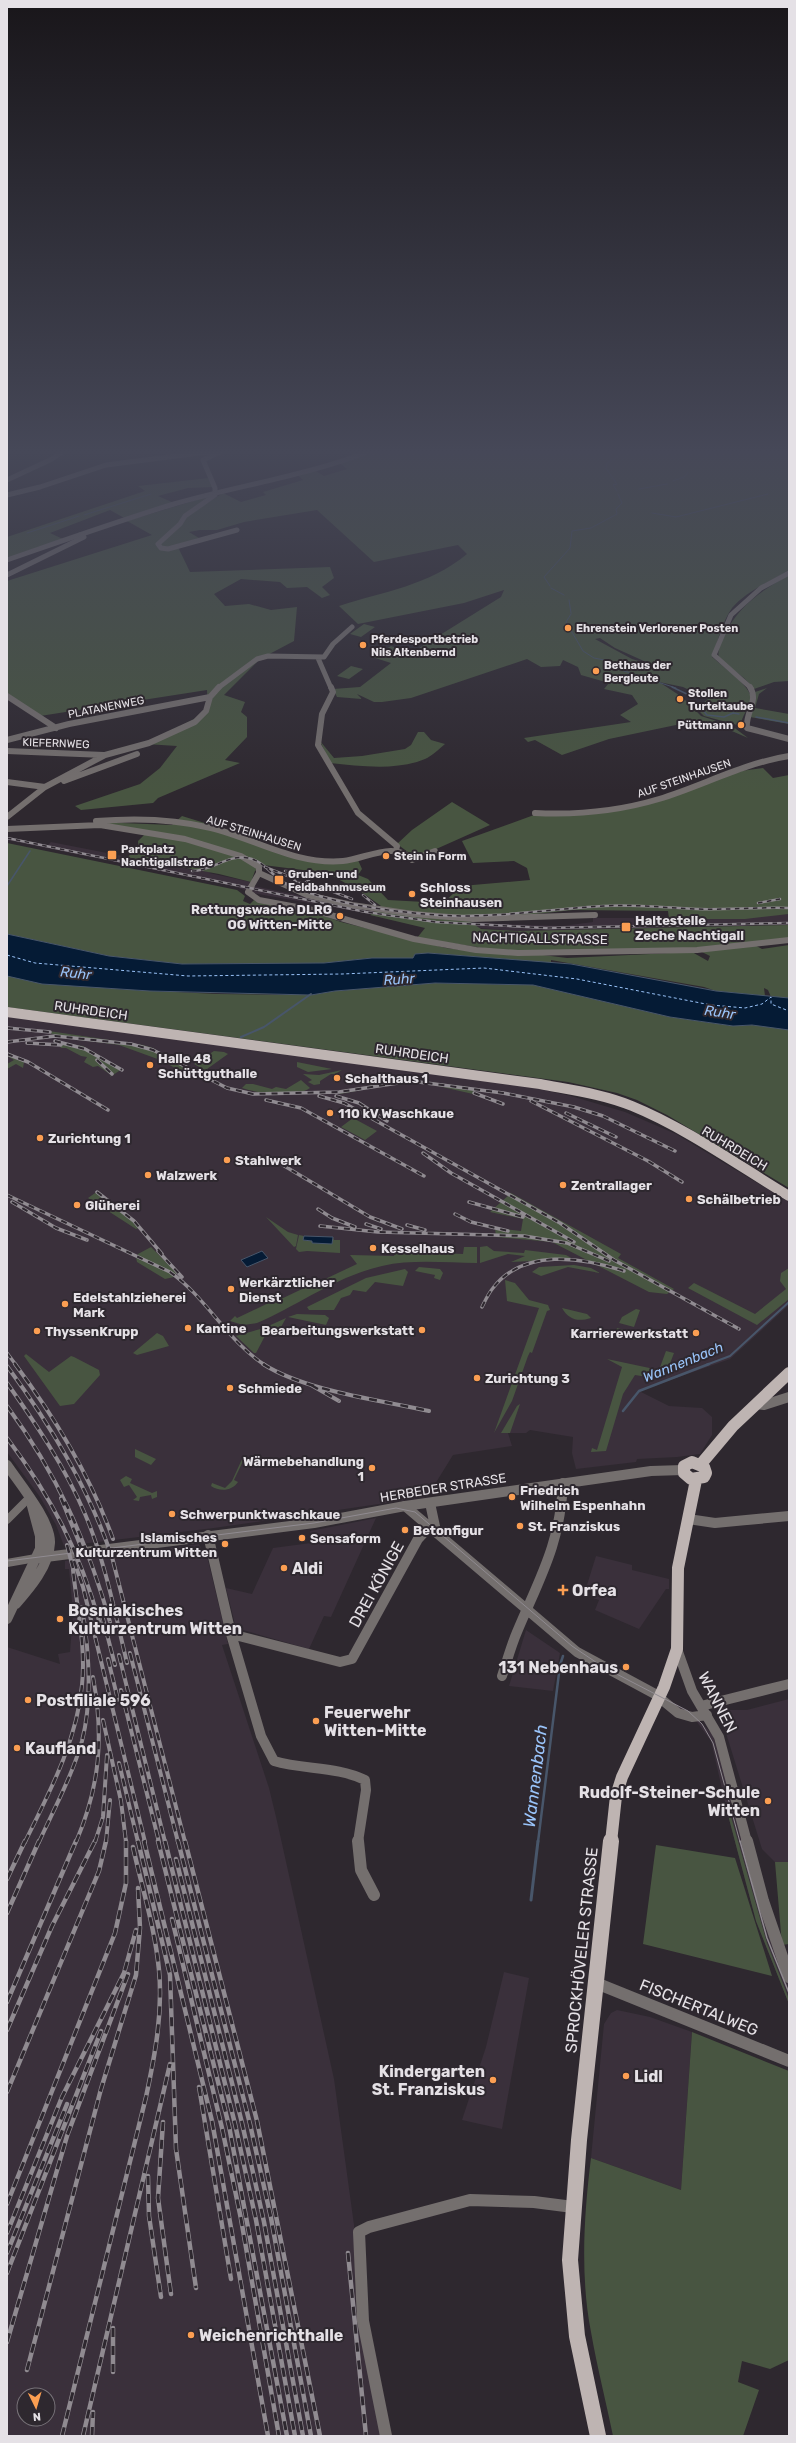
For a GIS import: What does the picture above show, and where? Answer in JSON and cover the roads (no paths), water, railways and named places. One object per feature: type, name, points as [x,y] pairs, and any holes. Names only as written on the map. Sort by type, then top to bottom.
[{"type":"main road","name":"RUHRDEICH","points":[[7,1012],[540,1084],[596,1094],[632,1106],[664,1121],[789,1196]]},
{"type":"main road","points":[[701,1464],[733,1426],[789,1373]]},
{"type":"main road","points":[[692,1462],[701,1464],[706,1473],[704,1477],[696,1480],[687,1477],[683,1470],[687,1464],[692,1462]]},
{"type":"main road","name":"SPROCKHÖVELER STRASSE","points":[[598,2436],[578,2342],[572,2301],[570,2260],[573,2207],[616,1796],[626,1764],[659,1699],[677,1649],[678,1568],[688,1519],[694,1500],[696,1480]]},
{"type":"street","points":[[7,575],[29,564]]},
{"type":"street","points":[[789,573],[761,588],[731,615],[714,652],[716,658],[737,674],[752,691],[754,697],[746,716],[747,728],[789,739]]},
{"type":"street","points":[[7,817],[46,787],[105,755],[149,743],[195,722],[206,711],[210,697],[220,684],[246,668],[257,659],[278,656],[318,658],[327,654],[333,644],[352,627]]},
{"type":"street","points":[[318,658],[333,692],[322,714],[318,745],[358,813],[397,846],[396,851],[403,852],[412,860],[435,851]]},
{"type":"street","points":[[7,696],[56,728]]},
{"type":"street","name":"PLATANENWEG","points":[[7,740],[56,728],[210,697]]},
{"type":"street","name":"KIEFERNWEG","points":[[7,751],[105,755]]},
{"type":"street","points":[[58,781],[69,780],[100,766],[137,754]]},
{"type":"street","name":"AUF STEINHAUSEN","points":[[535,813],[569,814],[635,805],[660,798],[769,759],[789,756]]},
{"type":"street","points":[[7,782],[46,787]]},
{"type":"street","points":[[7,808],[16,810]]},
{"type":"street","name":"AUF STEINHAUSEN","points":[[86,825],[99,821],[125,821],[211,828],[268,850],[316,861],[355,860],[396,851]]},
{"type":"street","name":"NACHTIGALLSTRASSE","points":[[7,829],[86,825],[177,838],[215,846],[250,861],[259,867],[259,873],[248,892],[259,900],[313,910],[414,939],[455,948],[518,953],[697,950],[789,940]]},
{"type":"street","name":"NACHTIGALLSTRASSE","points":[[259,873],[307,895],[352,905],[413,914],[467,919],[595,915]]},
{"type":"street","points":[[756,1404],[764,1405],[789,1397]]},
{"type":"street","points":[[7,1465],[29,1498],[40,1536],[42,1557],[29,1589],[16,1604],[7,1619]]},
{"type":"street","name":"HERBEDER STRASSE","points":[[42,1557],[208,1535],[314,1523],[405,1506],[651,1471],[683,1470]]},
{"type":"street","points":[[502,1676],[519,1627],[542,1580],[553,1546],[562,1509],[563,1484]]},
{"type":"street","points":[[7,1520],[29,1498]]},
{"type":"street","points":[[430,1503],[433,1528]]},
{"type":"street","points":[[405,1506],[433,1528],[577,1652],[655,1694],[664,1705],[685,1716],[698,1718],[704,1711],[789,1684]]},
{"type":"street","points":[[688,1519],[715,1523],[789,1516]]},
{"type":"street","name":"DREI KÖNIGE","points":[[231,1634],[340,1662],[352,1659],[418,1539],[433,1528]]},
{"type":"street","points":[[208,1535],[231,1634],[261,1736],[274,1761],[297,1767],[354,1774],[364,1780],[366,1790],[357,1860],[365,1885],[374,1895]]},
{"type":"street","points":[[7,1563],[42,1557]]},
{"type":"street","name":"WANNEN","points":[[677,1649],[692,1691],[721,1742],[765,1907],[789,1977]]},
{"type":"street","name":"FISCHERTALWEG","points":[[596,1983],[789,2062]]},
{"type":"street","points":[[386,2436],[363,2321],[359,2232],[384,2223],[470,2200],[526,2201],[573,2207]]},
{"type":"water","name":"Ruhr","points":[[7,934],[109,956],[182,964],[324,963],[372,958],[413,958],[415,954],[428,953],[571,964],[716,991],[789,998],[789,1030],[752,1025],[733,1026],[670,1017],[533,985],[435,983],[335,991],[311,995],[150,991],[42,984],[7,976]]},
{"type":"water","points":[[304,1236],[333,1237],[332,1244],[312,1243],[312,1241],[303,1240]]},
{"type":"water","points":[[262,1251],[268,1258],[247,1267],[241,1260]]},
{"type":"waterway","points":[[550,586],[544,577],[556,564]]},
{"type":"waterway","points":[[551,588],[564,595]]},
{"type":"waterway","points":[[569,600],[571,613]]},
{"type":"waterway","points":[[571,614],[566,622],[583,651],[594,658],[604,660],[621,670],[676,688]]},
{"type":"waterway","points":[[672,687],[689,695]]},
{"type":"waterway","points":[[701,708],[707,715],[724,717],[733,713],[739,714]]},
{"type":"waterway","points":[[756,717],[789,723]]},
{"type":"waterway","points":[[7,886],[30,851]]},
{"type":"waterway","points":[[241,1037],[264,1027],[311,994]]},
{"type":"waterway","name":"Wannenbach","points":[[706,1365],[730,1356],[789,1302]]},
{"type":"waterway","name":"Wannenbach","points":[[623,1411],[639,1391],[709,1364]]},
{"type":"waterway","name":"Wannenbach","points":[[538,1842],[560,1665],[563,1656]]},
{"type":"waterway","name":"Wannenbach","points":[[531,1900],[538,1841]]},
{"type":"tram line","points":[[7,1561],[314,1523],[396,1508],[415,1512],[572,1646],[603,1667],[688,1711],[702,1724],[713,1743],[740,1842]]},
{"type":"tram line","points":[[740,1841],[767,1938],[789,1993]]},
{"type":"railway","points":[[7,838],[366,912],[436,922],[546,928],[789,923]]},
{"type":"railway","points":[[192,871],[241,857],[259,862],[265,867]]},
{"type":"railway","points":[[265,867],[293,878],[297,883]]},
{"type":"railway","points":[[265,867],[283,882],[305,892],[360,906],[436,915],[499,915],[583,907],[616,906],[685,909],[789,908]]},
{"type":"railway","points":[[285,871],[301,872]]},
{"type":"railway","points":[[297,883],[305,883],[309,880]]},
{"type":"railway","points":[[323,888],[352,899]]},
{"type":"railway","points":[[363,895],[375,905]]},
{"type":"railway","points":[[758,903],[780,899]]},
{"type":"railway","points":[[7,1028],[50,1032]]},
{"type":"railway","points":[[7,1042],[55,1036],[131,1044],[153,1050],[227,1088],[253,1094],[339,1092],[411,1081],[503,1093],[574,1107],[603,1116],[675,1151]]},
{"type":"railway","points":[[55,1041],[85,1049],[122,1070]]},
{"type":"railway","points":[[27,1043],[61,1045]]},
{"type":"railway","points":[[7,1054],[28,1062],[108,1110]]},
{"type":"railway","points":[[97,1060],[112,1074]]},
{"type":"railway","points":[[474,1093],[503,1104]]},
{"type":"railway","points":[[319,1096],[344,1103],[560,1223],[614,1260],[739,1329]]},
{"type":"railway","points":[[336,1096],[359,1103],[387,1121]]},
{"type":"railway","points":[[266,1100],[301,1108],[424,1176]]},
{"type":"railway","points":[[531,1101],[648,1161],[682,1182]]},
{"type":"railway","points":[[566,1113],[616,1137]]},
{"type":"railway","points":[[423,1153],[451,1173],[574,1242]]},
{"type":"railway","points":[[271,1158],[370,1217],[402,1229]]},
{"type":"railway","points":[[97,1192],[134,1221],[162,1254]]},
{"type":"railway","points":[[7,1195],[170,1272],[195,1294],[239,1344],[265,1365]]},
{"type":"railway","points":[[12,1202],[56,1228],[87,1240]]},
{"type":"railway","points":[[469,1202],[523,1217]]},
{"type":"railway","points":[[318,1209],[332,1218],[355,1227]]},
{"type":"railway","points":[[455,1214],[471,1222],[508,1231]]},
{"type":"railway","points":[[366,1224],[381,1229]]},
{"type":"railway","points":[[407,1225],[425,1230]]},
{"type":"railway","points":[[320,1226],[378,1232],[524,1236],[567,1243],[609,1261]]},
{"type":"railway","points":[[158,1251],[182,1277]]},
{"type":"railway","points":[[482,1307],[491,1290],[506,1275],[521,1266],[537,1261],[554,1259],[590,1262],[624,1271]]},
{"type":"railway","points":[[7,1353],[16,1365]]},
{"type":"railway","points":[[15,1364],[71,1448],[94,1492],[113,1539]]},
{"type":"railway","points":[[263,1364],[280,1373],[321,1388],[343,1394],[429,1411]]},
{"type":"railway","points":[[7,1366],[39,1411],[67,1458],[92,1506],[112,1557],[185,1842]]},
{"type":"railway","points":[[7,1383],[39,1430],[59,1463],[85,1514],[104,1569],[127,1663]]},
{"type":"railway","points":[[311,1385],[339,1401]]},
{"type":"railway","points":[[7,1406],[41,1457],[69,1509],[91,1564],[110,1622]]},
{"type":"railway","points":[[7,1438],[38,1482],[63,1526],[74,1549],[100,1624]]},
{"type":"railway","points":[[61,1498],[83,1552]]},
{"type":"railway","points":[[67,1545],[73,1568]]},
{"type":"railway","points":[[74,1561],[83,1587],[145,1842]]},
{"type":"railway","points":[[25,1842],[61,1766],[79,1706],[82,1685],[83,1656],[73,1570]]},
{"type":"railway","points":[[39,1842],[73,1767],[82,1741],[85,1725],[88,1708],[89,1674],[82,1607]]},
{"type":"railway","points":[[102,1615],[115,1665]]},
{"type":"railway","points":[[130,1653],[178,1842]]},
{"type":"railway","points":[[119,1655],[165,1842]]},
{"type":"railway","points":[[108,1659],[118,1700]]},
{"type":"railway","points":[[76,1842],[90,1801],[98,1761],[98,1720],[93,1677]]},
{"type":"railway","points":[[121,1690],[159,1842]]},
{"type":"railway","points":[[103,1720],[121,1801],[126,1842]]},
{"type":"railway","points":[[95,1842],[103,1817],[107,1755]]},
{"type":"railway","points":[[119,1763],[138,1842]]},
{"type":"railway","points":[[106,1842],[110,1800]]},
{"type":"railway","points":[[7,1879],[25,1841]]},
{"type":"railway","points":[[7,1913],[39,1841]]},
{"type":"railway","points":[[7,2002],[76,1841]]},
{"type":"railway","points":[[7,2030],[52,1926],[95,1841]]},
{"type":"railway","points":[[7,2092],[99,1871],[106,1841]]},
{"type":"railway","points":[[138,1841],[170,1975],[176,2149],[196,2288]]},
{"type":"railway","points":[[144,1841],[212,2121],[268,2436]]},
{"type":"railway","points":[[158,1841],[229,2126],[287,2436]]},
{"type":"railway","points":[[165,1841],[235,2124],[256,2220],[295,2436]]},
{"type":"railway","points":[[178,1841],[250,2124],[271,2218],[311,2436]]},
{"type":"railway","points":[[185,1841],[257,2121],[320,2436]]},
{"type":"railway","points":[[7,2204],[115,1933],[126,1883],[126,1842]]},
{"type":"railway","points":[[62,2436],[146,2097],[159,2018],[160,1986],[157,1954],[133,1847]]},
{"type":"railway","points":[[176,1859],[242,2123],[264,2222],[303,2436]]},
{"type":"railway","points":[[27,2370],[101,2089],[136,1975],[140,1928],[138,1888]]},
{"type":"railway","points":[[172,1919],[222,2128],[241,2219],[279,2436]]},
{"type":"railway","points":[[7,2233],[62,2097],[124,1973],[136,1930]]},
{"type":"railway","points":[[7,2342],[67,2136],[128,1974]]},
{"type":"railway","points":[[7,2273],[101,2031]]},
{"type":"railway","points":[[83,2436],[170,2064]]},
{"type":"railway","points":[[199,2087],[231,2279]]},
{"type":"railway","points":[[7,2253],[67,2104]]},
{"type":"railway","points":[[163,2122],[158,2198],[171,2294]]},
{"type":"railway","points":[[148,2176],[149,2216],[161,2297]]},
{"type":"railway","points":[[348,2253],[366,2436]]},
{"type":"railway","points":[[113,2328],[113,2372]]},
{"type":"railway","points":[[92,2436],[93,2412]]},
{"type":"place","name":"Ehrenstein Verlorener Posten","points":[[568,628]]},
{"type":"place","name":"Pferdesportbetrieb Nils Altenbernd","points":[[363,645]]},
{"type":"place","name":"Bethaus der Bergleute","points":[[596,671]]},
{"type":"place","name":"Stollen Turteltaube","points":[[680,699]]},
{"type":"place","name":"Püttmann","points":[[741,725]]},
{"type":"place","name":"Parkplatz Nachtigallstraße","points":[[112,855]]},
{"type":"place","name":"Stein in Form","points":[[386,856]]},
{"type":"place","name":"Gruben- und Feldbahnmuseum","points":[[279,880]]},
{"type":"place","name":"Schloss Steinhausen","points":[[412,894]]},
{"type":"place","name":"Rettungswache DLRG OG Witten-Mitte","points":[[340,916]]},
{"type":"place","name":"Haltestelle Zeche Nachtigall","points":[[626,927]]},
{"type":"place","name":"Halle 48 Schüttguthalle","points":[[150,1065]]},
{"type":"place","name":"Schalthaus 1","points":[[337,1078]]},
{"type":"place","name":"110 kV Waschkaue","points":[[330,1113]]},
{"type":"place","name":"Zurichtung 1","points":[[40,1138]]},
{"type":"place","name":"Stahlwerk","points":[[227,1160]]},
{"type":"place","name":"Walzwerk","points":[[148,1175]]},
{"type":"place","name":"Zentrallager","points":[[563,1185]]},
{"type":"place","name":"Schälbetrieb","points":[[689,1199]]},
{"type":"place","name":"Glüherei","points":[[77,1205]]},
{"type":"place","name":"Kesselhaus","points":[[373,1248]]},
{"type":"place","name":"Werkärztlicher Dienst","points":[[231,1289]]},
{"type":"place","name":"Edelstahlzieherei Mark","points":[[65,1304]]},
{"type":"place","name":"Kantine","points":[[188,1328]]},
{"type":"place","name":"Bearbeitungswerkstatt","points":[[422,1330]]},
{"type":"place","name":"ThyssenKrupp","points":[[37,1331]]},
{"type":"place","name":"Karrierewerkstatt","points":[[696,1333]]},
{"type":"place","name":"Zurichtung 3","points":[[477,1378]]},
{"type":"place","name":"Schmiede","points":[[230,1388]]},
{"type":"place","name":"Wärmebehandlung 1","points":[[372,1468]]},
{"type":"place","name":"Friedrich Wilhelm Espenhahn","points":[[512,1497]]},
{"type":"place","name":"Schwerpunktwaschkaue","points":[[172,1514]]},
{"type":"place","name":"St. Franziskus","points":[[520,1526]]},
{"type":"place","name":"Betonfigur","points":[[405,1530]]},
{"type":"place","name":"Sensaform","points":[[302,1538]]},
{"type":"place","name":"Islamisches Kulturzentrum Witten","points":[[225,1544]]},
{"type":"place","name":"Aldi","points":[[284,1568]]},
{"type":"place","name":"Orfea","points":[[563,1590]]},
{"type":"place","name":"Bosniakisches Kulturzentrum Witten","points":[[60,1619]]},
{"type":"place","name":"131 Nebenhaus","points":[[626,1667]]},
{"type":"place","name":"Postfiliale 596","points":[[28,1700]]},
{"type":"place","name":"Feuerwehr Witten-Mitte","points":[[316,1721]]},
{"type":"place","name":"Kaufland","points":[[17,1748]]},
{"type":"place","name":"Rudolf-Steiner-Schule Witten","points":[[768,1801]]},
{"type":"place","name":"Lidl","points":[[626,2076]]},
{"type":"place","name":"Kindergarten St. Franziskus","points":[[493,2080]]},
{"type":"place","name":"Weichenrichthalle","points":[[191,2335]]}]
